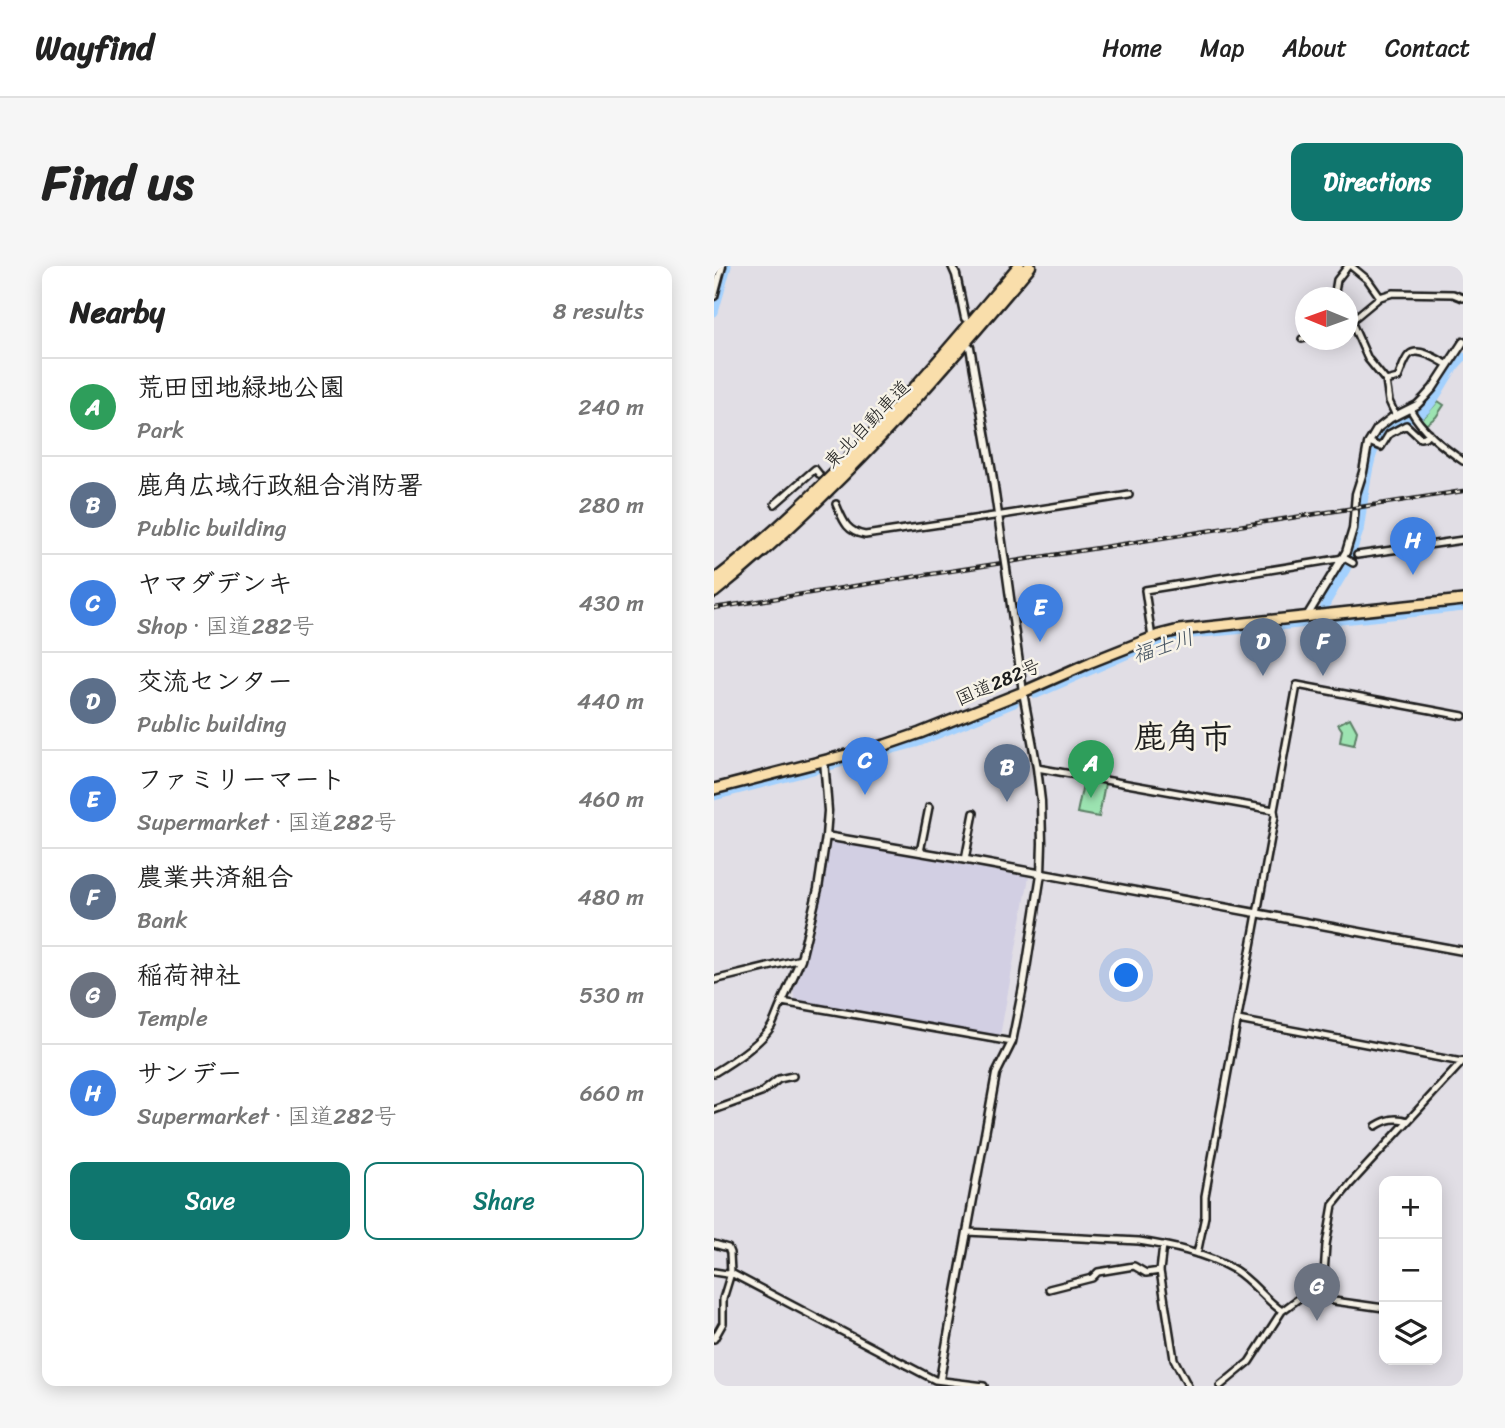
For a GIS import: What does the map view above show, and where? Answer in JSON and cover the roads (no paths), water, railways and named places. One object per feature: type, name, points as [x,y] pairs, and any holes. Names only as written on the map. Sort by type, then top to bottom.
[{"type":"highway","name":"東北自動車道","points":[[714,581],[789,516],[882,423],[1018,266]]},
{"type":"highway","name":"東北自動車道","points":[[714,592],[794,523],[850,468],[931,382],[1030,266]]},
{"type":"highway","name":"国道282号","points":[[714,789],[885,745],[1023,692],[1152,638],[1179,630],[1463,600]]},
{"type":"street","points":[[714,296],[722,266]]},
{"type":"street","points":[[952,266],[965,318]]},
{"type":"street","points":[[1336,287],[1337,280],[1350,266],[1368,280],[1380,297]]},
{"type":"street","points":[[1358,314],[1380,297],[1393,293],[1452,294],[1463,298]]},
{"type":"street","points":[[1358,338],[1368,359],[1386,381],[1389,401],[1396,416]]},
{"type":"street","points":[[1310,616],[1345,558],[1353,529],[1356,494],[1369,442],[1377,429],[1424,398],[1463,342]]},
{"type":"street","points":[[940,1380],[996,1074],[1012,1042],[1041,874],[1041,815],[1037,768],[970,347]]},
{"type":"street","points":[[1386,381],[1398,378],[1412,353],[1427,353],[1448,365]]},
{"type":"street","points":[[1410,409],[1416,420],[1429,433],[1463,461]]},
{"type":"street","points":[[1369,442],[1381,447],[1389,435],[1406,425],[1420,438],[1429,433]]},
{"type":"street","points":[[775,504],[815,469],[819,474]]},
{"type":"street","points":[[1002,515],[1129,495]]},
{"type":"street","points":[[836,504],[843,521],[854,533],[865,535],[994,516]]},
{"type":"street","points":[[1357,555],[1463,540]]},
{"type":"street","points":[[1152,638],[1145,590],[1345,558],[1353,563]]},
{"type":"street","points":[[1197,1254],[1205,1216],[1205,1196],[1297,685],[1463,716]]},
{"type":"street","points":[[714,1073],[733,1061],[771,1026],[801,959],[818,890],[826,836],[828,811],[824,760]]},
{"type":"street","points":[[1037,768],[1274,810]]},
{"type":"street","points":[[920,852],[929,807]]},
{"type":"street","points":[[965,860],[974,813]]},
{"type":"street","points":[[826,836],[1463,951]]},
{"type":"street","points":[[714,980],[801,959]]},
{"type":"street","points":[[782,1002],[1012,1042]]},
{"type":"street","points":[[1238,1020],[1463,1062]]},
{"type":"street","points":[[1220,1386],[1249,1362],[1282,1311],[1298,1299],[1314,1293],[1324,1274],[1326,1245],[1334,1205],[1351,1183],[1463,1062]]},
{"type":"street","points":[[714,1110],[761,1093],[779,1079],[793,1076]]},
{"type":"street","points":[[1376,1126],[1388,1119],[1408,1121]]},
{"type":"street","points":[[967,1232],[1139,1241],[1163,1245],[1197,1254],[1233,1269],[1282,1311]]},
{"type":"street","points":[[714,1244],[728,1248],[731,1273],[723,1299],[723,1323],[714,1339]]},
{"type":"street","points":[[1163,1245],[1160,1271],[1174,1359],[1188,1386]]},
{"type":"street","points":[[1049,1289],[1092,1278],[1098,1272],[1134,1266],[1146,1273],[1160,1271]]},
{"type":"street","points":[[714,1272],[731,1273],[929,1377],[984,1386]]},
{"type":"street","points":[[1314,1293],[1334,1301],[1379,1307]]},
{"type":"waterway","points":[[714,312],[727,266]]},
{"type":"waterway","points":[[1363,503],[1368,470],[1379,440],[1395,424],[1425,410],[1463,357]]},
{"type":"waterway","points":[[1320,620],[1327,601],[1346,569],[1359,531],[1362,510]]},
{"type":"waterway","name":"福士川","points":[[1036,694],[1144,647],[1182,635],[1463,607]]},
{"type":"waterway","name":"福士川","points":[[829,766],[916,743],[1014,703]]},
{"type":"waterway","name":"福士川","points":[[714,796],[821,768]]},
{"type":"tunnel","points":[[819,474],[836,504]]},
{"type":"railway","points":[[714,608],[1463,491]]},
{"type":"place","name":"サンデー","points":[[1413,575]]},
{"type":"place","name":"ファミリーマート","points":[[1040,642]]},
{"type":"place","name":"交流センター","points":[[1263,676]]},
{"type":"place","name":"農業共済組合","points":[[1323,676]]},
{"type":"place","name":"ヤマダデンキ","points":[[865,795]]},
{"type":"place","name":"荒田団地緑地公園","points":[[1091,798]]},
{"type":"place","name":"鹿角広域行政組合消防署","points":[[1007,802]]},
{"type":"place","name":"稲荷神社","points":[[1317,1321]]},
{"type":"district","name":"鹿角市","points":[[1183,737]]}]
